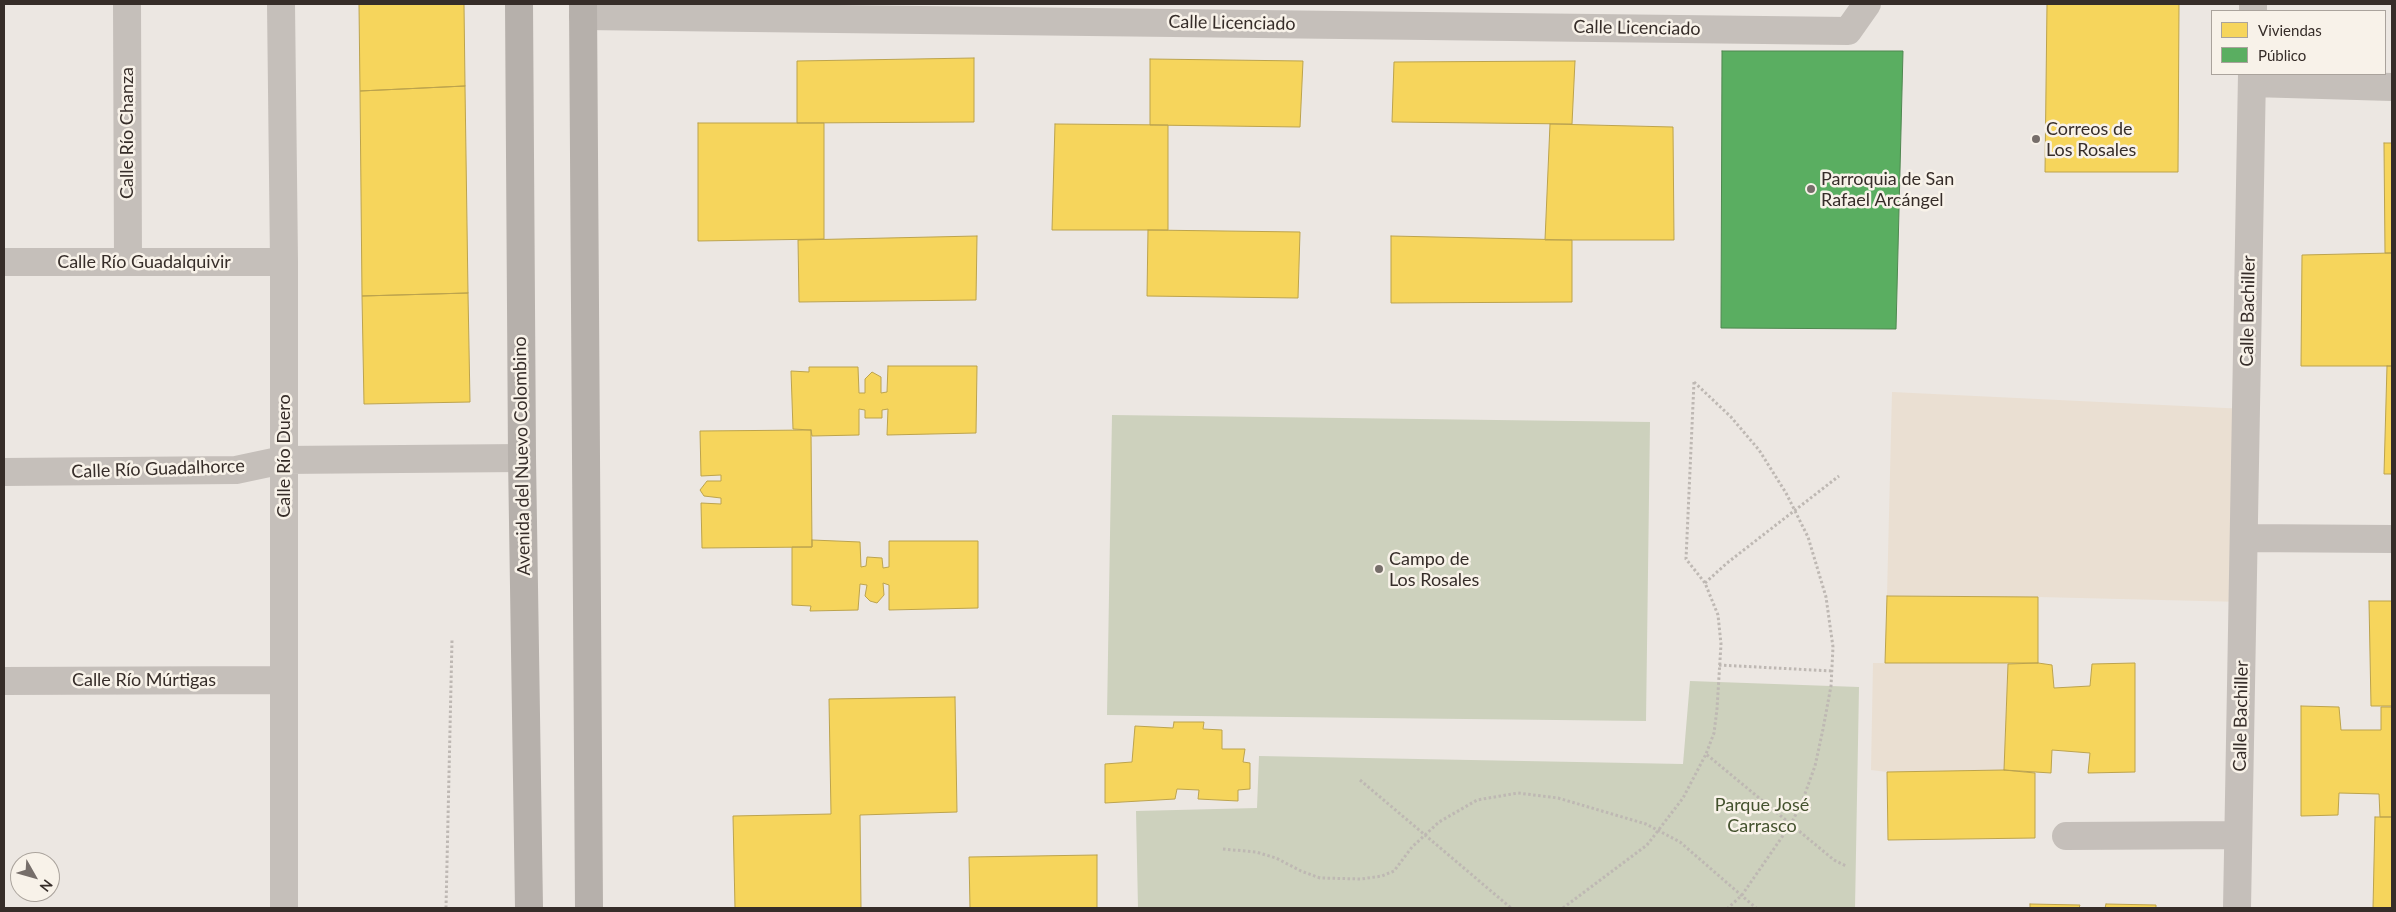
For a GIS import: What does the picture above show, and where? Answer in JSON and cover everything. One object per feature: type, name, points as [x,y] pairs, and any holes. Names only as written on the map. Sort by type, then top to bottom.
[{"type":"street","name":"Calle Río Chanza","points":[[127,4],[128,262]]},
{"type":"street","name":"Calle Río Duero","points":[[281,4],[284,262],[284,908]]},
{"type":"street","name":"Avenida del Nuevo Colombino","points":[[519,4],[522,458],[529,908]]},
{"type":"street","name":"Calle Licenciado","points":[[583,10],[1513,15],[1848,31],[1867,4]]},
{"type":"street","points":[[583,10],[589,908]]},
{"type":"street","name":"Calle Bachiller","points":[[2237,908],[2252,78],[2392,87]]},
{"type":"street","name":"Calle Río Guadalquivir","points":[[4,262],[284,262]]},
{"type":"street","name":"Calle Río Guadalhorce","points":[[4,472],[236,470],[283,460],[522,458]]},
{"type":"street","points":[[2244,538],[2392,539]]},
{"type":"street","name":"Calle Río Múrtigas","points":[[4,681],[284,680]]},
{"type":"street","points":[[2066,836],[2238,835]]},
{"type":"path","points":[[1563,908],[1647,845],[1683,798],[1706,754],[1714,733],[1721,644],[1718,615],[1705,583],[1686,559],[1694,382],[1731,417],[1759,450],[1808,537],[1826,597],[1833,647],[1832,671],[1815,766],[1791,824],[1742,895],[1728,908]]},
{"type":"path","points":[[1705,583],[1727,563],[1839,476]]},
{"type":"path","points":[[446,908],[452,640]]},
{"type":"path","points":[[1719,666],[1832,671]]},
{"type":"path","points":[[1706,754],[1834,860],[1846,866]]},
{"type":"path","points":[[1360,780],[1510,908]]},
{"type":"path","points":[[1223,849],[1256,852],[1276,858],[1301,872],[1320,878],[1361,879],[1382,876],[1394,871],[1412,847],[1439,822],[1477,800],[1518,793],[1558,798],[1646,824],[1680,842],[1756,908]]},
{"type":"green space","name":"Campo de Los Rosales","points":[[1112,415],[1650,422],[1646,721],[1107,715]]},
{"type":"green space","name":"Parque José Carrasco","points":[[1690,681],[1859,687],[1855,908],[1138,908],[1136,811],[1257,808],[1259,756],[1683,764]]},
{"type":"shaded area","points":[[1892,392],[2246,409],[2243,602],[2038,597],[1887,596]]},
{"type":"shaded area","points":[[1873,663],[2008,664],[2004,770],[1887,772],[1871,770]]},
{"type":"building: Viviendas","points":[[359,4],[464,4],[465,86],[360,91]]},
{"type":"building: Viviendas","points":[[2047,4],[2179,4],[2178,172],[2045,172]]},
{"type":"building: Viviendas","points":[[974,58],[974,122],[797,123],[797,61]]},
{"type":"building: Viviendas","points":[[1150,59],[1303,61],[1300,127],[1150,125]]},
{"type":"building: Viviendas","points":[[1575,61],[1572,124],[1392,122],[1394,62]]},
{"type":"building: Viviendas","points":[[465,86],[468,293],[362,296],[360,91]]},
{"type":"building: Viviendas","points":[[698,123],[824,123],[824,239],[698,241]]},
{"type":"building: Viviendas","points":[[1055,124],[1168,125],[1168,230],[1052,230]]},
{"type":"building: Viviendas","points":[[1550,124],[1673,127],[1674,240],[1545,240]]},
{"type":"building: Viviendas","points":[[2384,143],[2392,143],[2392,253],[2385,253]]},
{"type":"building: Viviendas","points":[[1148,230],[1300,232],[1298,298],[1147,296]]},
{"type":"building: Viviendas","points":[[977,236],[976,300],[799,302],[798,240]]},
{"type":"building: Viviendas","points":[[1391,236],[1572,240],[1572,302],[1391,303]]},
{"type":"building: Viviendas","points":[[2392,253],[2392,366],[2301,366],[2302,255]]},
{"type":"building: Viviendas","points":[[468,293],[470,402],[364,404],[362,296]]},
{"type":"building: Viviendas","points":[[888,366],[977,366],[976,433],[887,435],[888,409],[882,410],[882,418],[865,418],[865,410],[859,409],[859,435],[812,436],[811,430],[793,429],[791,371],[809,372],[809,367],[858,367],[859,393],[865,393],[865,379],[872,372],[881,377],[881,393],[887,392]]},
{"type":"building: Viviendas","points":[[2387,366],[2392,366],[2392,474],[2384,474]]},
{"type":"building: Viviendas","points":[[811,430],[812,547],[702,548],[701,503],[721,504],[721,498],[704,496],[700,490],[707,481],[721,481],[721,475],[701,476],[700,431]]},
{"type":"building: Viviendas","points":[[812,540],[860,542],[861,567],[866,566],[867,557],[882,558],[883,568],[889,567],[889,541],[978,541],[978,608],[889,610],[889,585],[883,583],[884,595],[877,603],[870,601],[865,596],[867,585],[860,584],[858,610],[810,611],[811,606],[792,605],[792,547],[812,547]]},
{"type":"building: Viviendas","points":[[1887,596],[2038,597],[2038,663],[1885,663]]},
{"type":"building: Viviendas","points":[[2369,601],[2392,601],[2392,706],[2371,706]]},
{"type":"building: Viviendas","points":[[2038,663],[2052,665],[2054,688],[2090,686],[2092,664],[2135,663],[2135,772],[2088,773],[2090,753],[2052,750],[2051,773],[2004,770],[2008,664]]},
{"type":"building: Viviendas","points":[[955,697],[957,812],[860,815],[861,908],[735,908],[733,816],[831,814],[829,699]]},
{"type":"building: Viviendas","points":[[2301,706],[2339,707],[2341,730],[2381,730],[2381,707],[2392,707],[2392,817],[2380,817],[2379,794],[2339,793],[2338,815],[2301,816]]},
{"type":"building: Viviendas","points":[[1174,722],[1204,722],[1203,729],[1222,730],[1222,749],[1245,749],[1243,762],[1250,763],[1250,789],[1238,790],[1238,801],[1198,799],[1199,790],[1177,789],[1175,799],[1105,803],[1105,764],[1132,762],[1135,726],[1173,728]]},
{"type":"building: Viviendas","points":[[2004,770],[2035,773],[2035,838],[1888,840],[1887,772]]},
{"type":"building: Viviendas","points":[[2375,817],[2392,817],[2392,908],[2373,908]]},
{"type":"building: Viviendas","points":[[1097,855],[1097,908],[970,908],[969,857]]},
{"type":"building: Viviendas","points":[[2030,904],[2080,905],[2079,908],[2030,908]]},
{"type":"building: Viviendas","points":[[2106,904],[2156,905],[2156,908],[2105,908]]},
{"type":"building: Público","name":"Parroquia de San Rafael Arcángel","points":[[1722,51],[1903,51],[1896,329],[1721,328]]},
{"type":"place","name":"Correos de Los Rosales","points":[[2036,139]]},
{"type":"place","name":"Parroquia de San Rafael Arcángel","points":[[1811,189]]},
{"type":"place","name":"Campo de Los Rosales","points":[[1379,569]]}]
